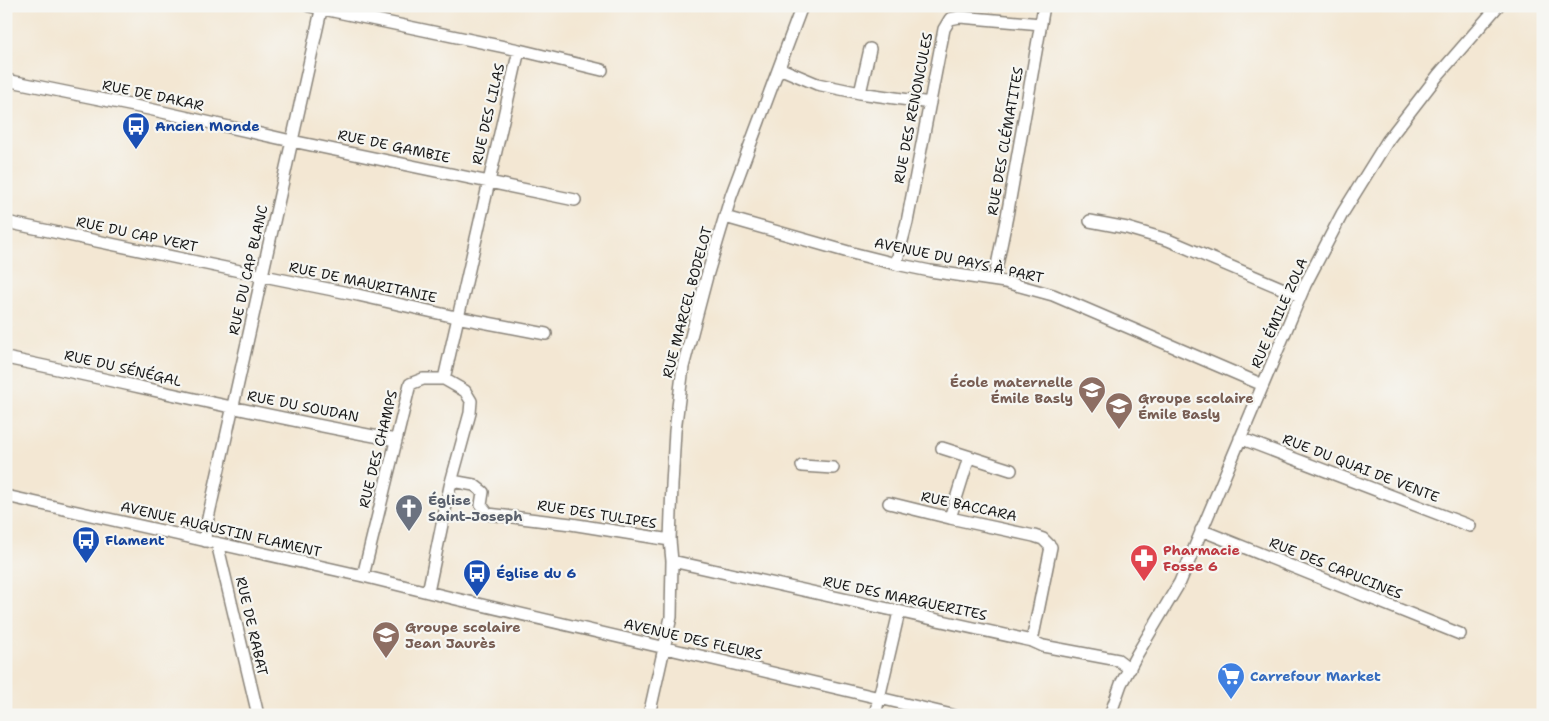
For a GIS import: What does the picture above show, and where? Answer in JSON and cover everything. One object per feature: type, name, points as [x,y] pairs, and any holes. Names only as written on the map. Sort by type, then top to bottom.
[{"type":"street","points":[[309,6],[519,50]]},
{"type":"street","name":"RUE MARCEL BODELOT","points":[[649,715],[671,617],[672,561],[670,540],[675,431],[683,367],[725,217],[802,6]]},
{"type":"street","name":"RUE DES CLÉMATITES","points":[[994,280],[1008,216],[1044,6]]},
{"type":"street","name":"RUE ÉMILE ZOLA","points":[[1110,715],[1121,684],[1180,582],[1300,296],[1342,214],[1388,140],[1439,74],[1498,6]]},
{"type":"street","name":"RUE DU CAP BLANC","points":[[205,540],[206,526],[234,408],[322,8]]},
{"type":"street","name":"RUE DES RENONCULES","points":[[896,264],[944,29],[950,19],[960,17],[1041,24]]},
{"type":"street","points":[[860,93],[870,49]]},
{"type":"street","name":"RUE DES LILAS","points":[[444,379],[519,50],[602,70]]},
{"type":"street","points":[[779,68],[817,84],[860,93],[930,103]]},
{"type":"street","name":"RUE DE DAKAR","points":[[6,80],[293,141]]},
{"type":"street","name":"RUE DE GAMBIE","points":[[293,141],[575,200]]},
{"type":"street","name":"AVENUE DU PAYS À PART","points":[[725,217],[896,264],[994,280],[1033,289],[1052,295],[1263,386]]},
{"type":"street","points":[[1090,221],[1127,228],[1168,240],[1300,296]]},
{"type":"street","name":"RUE DU CAP VERT","points":[[6,222],[262,276]]},
{"type":"street","name":"RUE DE MAURITANIE","points":[[262,276],[546,334]]},
{"type":"street","name":"RUE DU SÉNÉGAL","points":[[6,358],[234,408]]},
{"type":"street","points":[[428,592],[452,481],[470,413],[471,401],[465,391],[444,379]]},
{"type":"street","name":"RUE DES CHAMPS","points":[[363,576],[410,384],[423,380],[444,379]]},
{"type":"street","name":"RUE DU SOUDAN","points":[[234,408],[396,440]]},
{"type":"street","name":"RUE DU QUAI DE VENTE","points":[[1240,438],[1470,526]]},
{"type":"street","points":[[942,448],[1011,470]]},
{"type":"street","points":[[950,518],[969,457]]},
{"type":"street","points":[[802,466],[834,468]]},
{"type":"street","name":"RUE DES TULIPES","points":[[452,481],[474,485],[483,492],[481,505],[488,514],[571,524],[670,540]]},
{"type":"street","name":"AVENUE AUGUSTIN FLAMENT","points":[[6,496],[428,592]]},
{"type":"street","name":"RUE BACCARA","points":[[889,503],[1043,539],[1051,547],[1032,641]]},
{"type":"street","name":"RUE DES CAPUCINES","points":[[1201,530],[1460,634]]},
{"type":"street","name":"RUE DE RABAT","points":[[217,544],[258,715]]},
{"type":"street","name":"RUE DES MARGUERITES","points":[[672,561],[1032,641],[1043,646],[1118,660],[1130,669]]},
{"type":"street","name":"AVENUE DES FLEURS","points":[[428,592],[952,715]]},
{"type":"street","points":[[875,715],[899,612]]},
{"type":"place","name":"Ancien Monde","points":[[136,150]]},
{"type":"place","name":"École maternelle Émile Basly","points":[[1092,414]]},
{"type":"place","name":"Groupe scolaire Émile Basly","points":[[1119,430]]},
{"type":"place","name":"Église Saint-Joseph","points":[[409,532]]},
{"type":"place","name":"Flament","points":[[86,564]]},
{"type":"place","name":"Pharmacie Fosse 6","points":[[1144,582]]},
{"type":"place","name":"Église du 6","points":[[477,597]]},
{"type":"place","name":"Groupe scolaire Jean Jaurès","points":[[386,659]]},
{"type":"place","name":"Carrefour Market","points":[[1231,700]]}]
